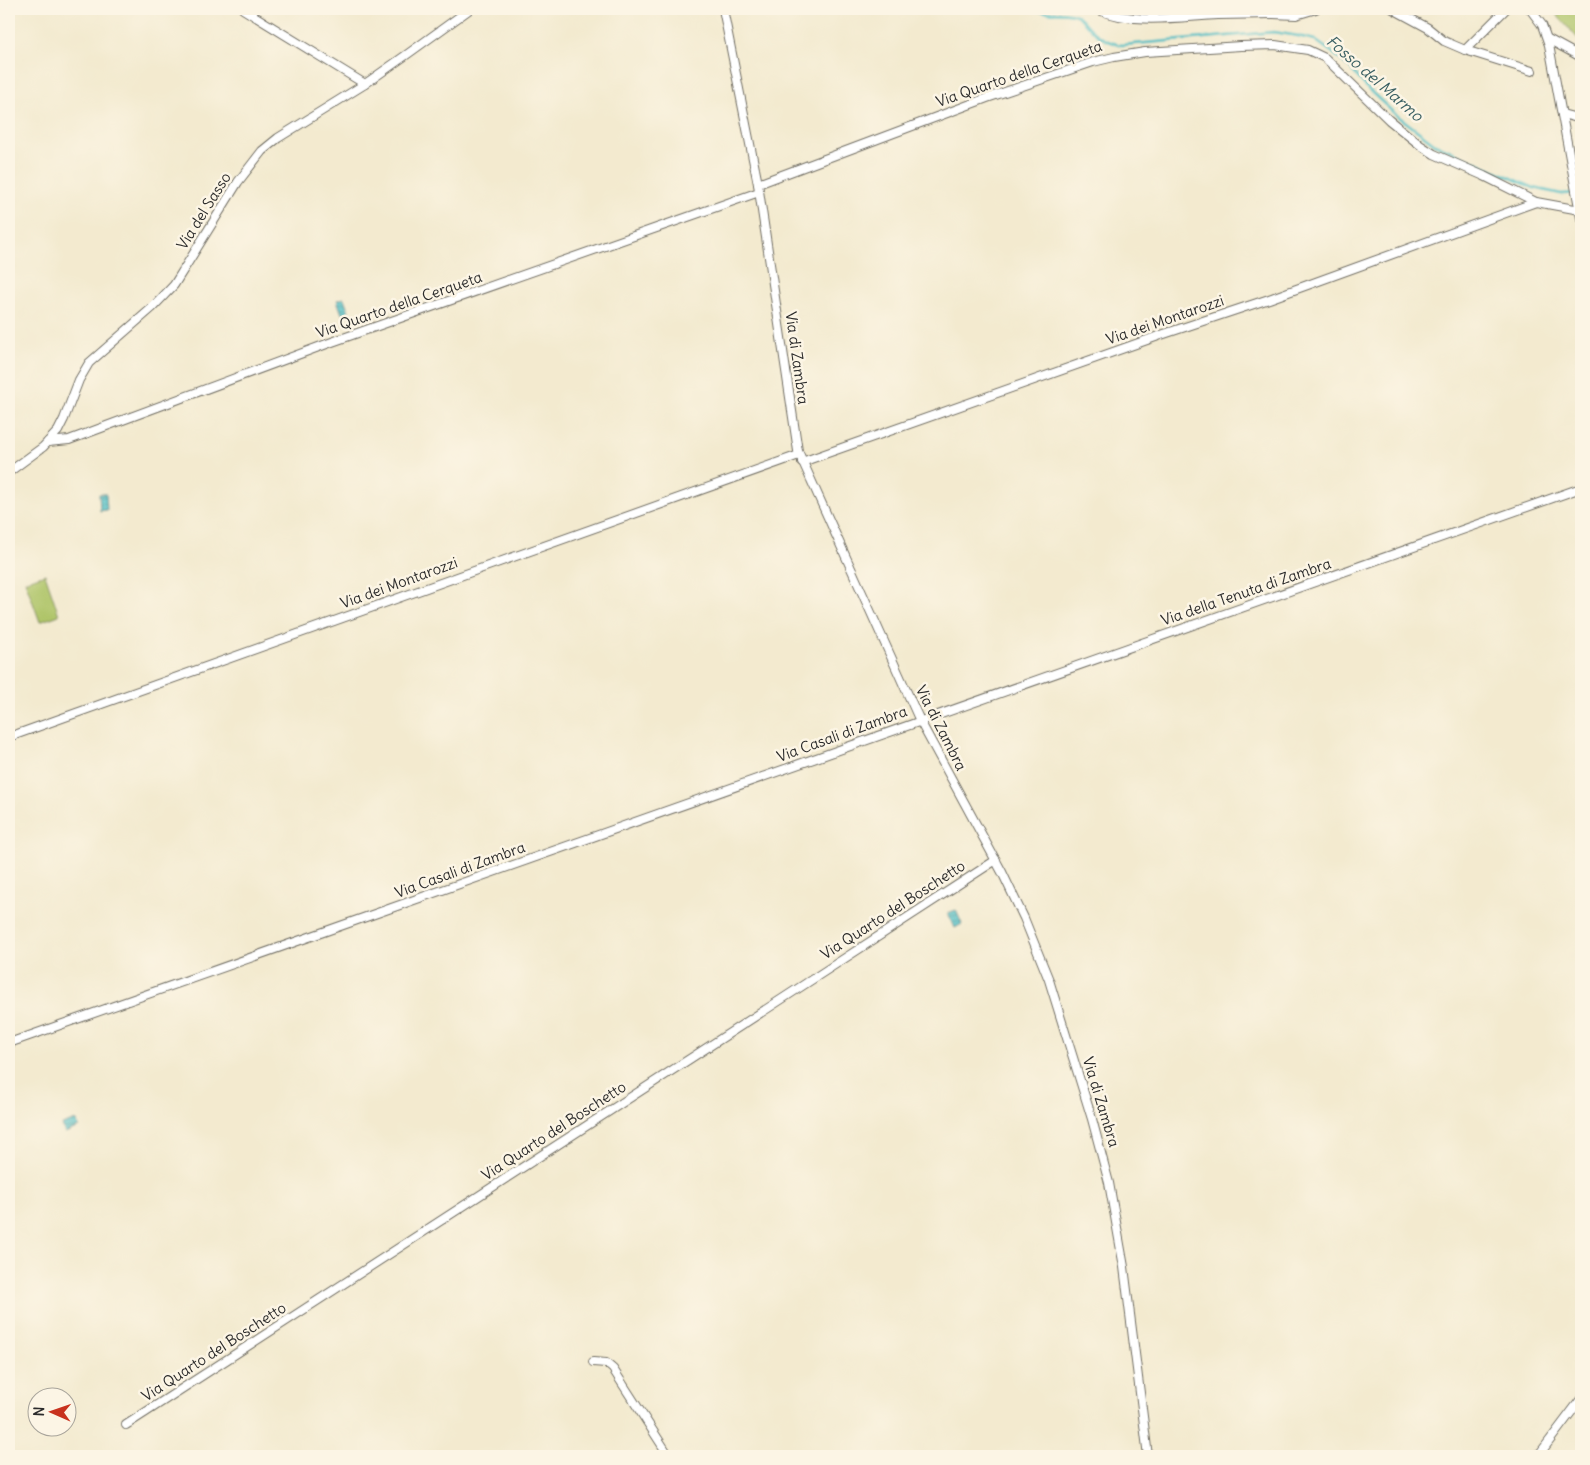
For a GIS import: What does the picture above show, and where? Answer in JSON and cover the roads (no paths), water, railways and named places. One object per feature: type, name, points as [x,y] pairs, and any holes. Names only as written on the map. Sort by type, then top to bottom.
[{"type":"street","points":[[243,9],[365,84]]},
{"type":"street","name":"Via del Sasso","points":[[9,472],[48,442],[58,431],[78,380],[87,365],[146,314],[171,288],[256,158],[275,140],[365,84],[432,38],[470,9]]},
{"type":"street","name":"Via di Zambra","points":[[723,9],[758,188],[796,441],[801,459],[920,721],[996,860],[1024,918],[1048,980],[1102,1153],[1109,1183],[1123,1261],[1148,1456]]},
{"type":"street","points":[[1096,9],[1112,14],[1134,17],[1273,11],[1301,14],[1316,9]]},
{"type":"street","points":[[1393,9],[1428,28],[1444,41],[1490,59],[1532,71]]},
{"type":"street","points":[[1465,50],[1506,9]]},
{"type":"street","points":[[1530,9],[1548,39],[1580,210]]},
{"type":"street","points":[[1548,39],[1581,57]]},
{"type":"street","name":"Via Quarto della Cerqueta","points":[[48,442],[70,440],[332,342],[758,188],[969,104],[1093,62],[1136,53],[1264,45],[1308,50],[1320,55],[1335,67],[1385,116],[1425,148],[1536,202],[1580,210]]},
{"type":"street","points":[[1562,114],[1581,119]]},
{"type":"street","name":"Via dei Montarozzi","points":[[9,736],[801,459],[1269,299],[1536,202]]},
{"type":"street","name":"Via della Tenuta di Zambra","points":[[920,721],[1581,488]]},
{"type":"street","name":"Via Casali di Zambra","points":[[9,1043],[920,721]]},
{"type":"street","name":"Via Quarto del Boschetto","points":[[126,1425],[996,860]]},
{"type":"street","points":[[593,1362],[606,1363],[613,1369],[668,1456]]},
{"type":"street","points":[[1538,1456],[1581,1399]]},
{"type":"water","points":[[344,298],[349,312],[342,314],[337,300]]},
{"type":"water","points":[[99,494],[106,494],[107,510],[100,511]]},
{"type":"water","points":[[956,910],[962,924],[955,928],[948,913]]},
{"type":"water","points":[[76,1120],[79,1127],[65,1133],[62,1125]]},
{"type":"waterway","name":"Fosso del Marmo","points":[[1033,9],[1043,12],[1071,13],[1076,15],[1099,36],[1107,41],[1122,45],[1274,32],[1315,40],[1349,67],[1368,89],[1394,113],[1435,144],[1534,188],[1561,194],[1581,193]]}]
